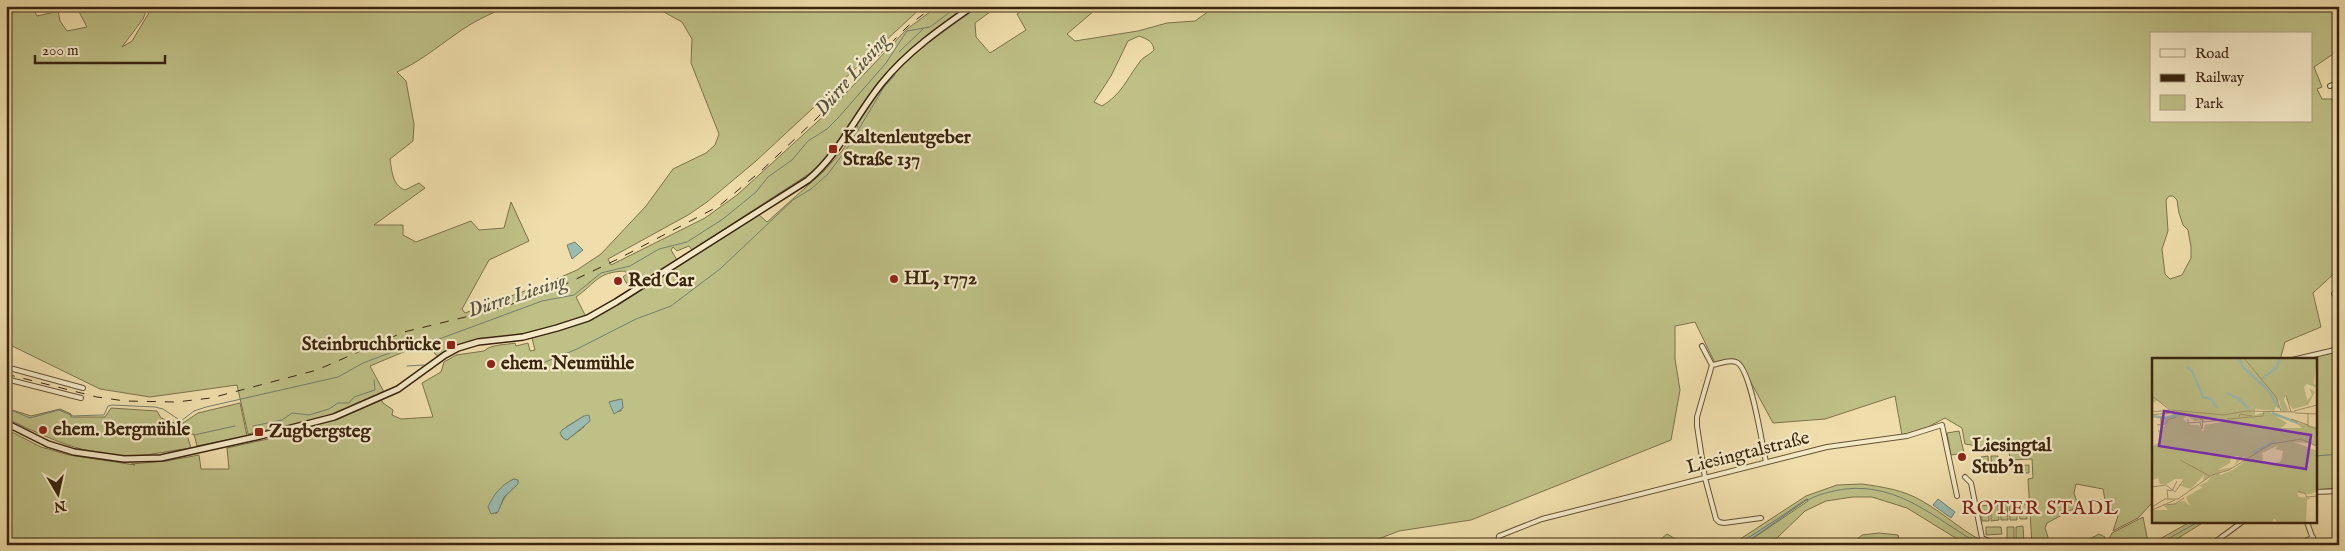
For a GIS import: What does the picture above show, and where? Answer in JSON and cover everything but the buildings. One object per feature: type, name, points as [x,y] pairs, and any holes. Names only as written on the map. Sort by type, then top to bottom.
[{"type":"main road","points":[[6,423],[48,444],[74,452],[124,460],[161,458],[334,417],[398,389],[440,358],[458,348],[478,342],[529,336],[588,318],[699,250],[815,174],[836,151],[890,74],[926,40],[973,6]]},
{"type":"street","points":[[2330,86],[2339,82]]},
{"type":"street","points":[[1702,346],[1712,365],[1697,417],[1705,478],[1716,519],[1719,522],[1761,518]]},
{"type":"street","points":[[2301,358],[2339,349]]},
{"type":"street","points":[[1712,365],[1733,361],[1740,365],[1756,404],[1760,437],[1766,462]]},
{"type":"street","points":[[6,367],[83,388]]},
{"type":"street","points":[[6,379],[81,398]]},
{"type":"street","name":"Liesingtalstraße","points":[[1498,543],[1499,536],[1506,532],[1542,519],[1827,447],[1907,436],[1942,425],[1957,496]]},
{"type":"street","points":[[1965,477],[1971,483],[1982,538],[1997,545]]},
{"type":"street","points":[[2318,492],[2339,490]]},
{"type":"street","points":[[2211,545],[2239,524]]},
{"type":"street","points":[[2308,524],[2315,545]]},
{"type":"street","points":[[2300,545],[2313,537]]},
{"type":"street","points":[[1484,545],[1498,543]]},
{"type":"green space","points":[[6,6],[32,6],[37,16],[55,12],[54,6],[57,6],[60,21],[67,31],[87,27],[76,6],[148,6],[143,19],[122,47],[132,41],[153,6],[508,6],[468,26],[420,59],[397,72],[406,81],[414,124],[413,141],[390,159],[392,173],[397,185],[405,190],[419,183],[425,188],[374,225],[403,225],[403,235],[416,242],[471,221],[479,230],[504,228],[511,202],[529,241],[489,260],[462,309],[465,313],[552,281],[577,270],[601,254],[646,206],[673,169],[706,153],[715,145],[719,134],[691,63],[692,39],[682,22],[653,6],[923,6],[756,161],[707,202],[688,215],[608,259],[611,265],[705,218],[737,195],[827,113],[907,29],[938,6],[998,6],[975,23],[976,37],[990,53],[1026,30],[1017,14],[1028,6],[1096,6],[1095,10],[1067,34],[1075,41],[1138,31],[1167,23],[1195,21],[1209,11],[1208,6],[1265,6],[1267,9],[1272,6],[2339,6],[2339,50],[2314,67],[2322,87],[2317,89],[2322,99],[2332,99],[2339,110],[2339,269],[2313,293],[2321,327],[2285,342],[2281,358],[2152,358],[2152,503],[2138,518],[2113,531],[2118,516],[2116,512],[2106,506],[2103,489],[2076,484],[2074,493],[2078,505],[2047,523],[2045,528],[2048,537],[2043,545],[2032,545],[2028,479],[2033,478],[2032,459],[2010,460],[2009,451],[1978,452],[1978,446],[1965,444],[1962,428],[1945,418],[1928,427],[1902,435],[1895,396],[1825,419],[1773,423],[1740,362],[1734,359],[1715,363],[1695,322],[1675,326],[1675,359],[1680,390],[1671,440],[1471,520],[1399,531],[1363,545],[6,545],[6,429],[41,447],[69,455],[135,465],[131,464],[166,461],[199,455],[201,469],[229,469],[227,448],[281,436],[279,429],[275,428],[248,434],[237,385],[150,397],[100,389],[6,343]],"holes":[[[1139,36],[1151,42],[1154,50],[1140,61],[1119,92],[1102,106],[1094,102],[1111,76],[1128,41]],[[851,121],[858,126],[842,151],[824,171],[767,222],[758,214],[587,319],[576,297],[602,276],[625,271],[627,274],[623,277],[630,289],[677,260],[671,250],[673,247],[677,251],[689,246],[692,250],[815,170],[828,155]],[[2169,196],[2173,196],[2177,200],[2183,225],[2188,230],[2191,247],[2191,258],[2182,275],[2170,279],[2165,274],[2162,249],[2168,231],[2166,200]],[[531,334],[535,350],[530,351],[528,343],[516,346],[515,343],[495,346],[484,351],[456,355],[444,362],[441,372],[422,383],[433,417],[401,419],[392,415],[393,410],[383,403],[379,395],[384,392],[370,366],[413,348],[431,345],[438,356],[457,347]],[[621,399],[621,411],[616,412],[609,402]],[[584,416],[584,427],[567,440],[561,436],[566,427]],[[514,479],[518,481],[517,485],[506,495],[496,514],[503,486]]]},
{"type":"green space","points":[[2339,351],[2339,488],[2318,490],[2318,358],[2309,358]]},
{"type":"green space","points":[[240,403],[247,436],[197,446],[194,434],[187,435],[191,448],[134,456],[84,450],[37,433],[6,418],[6,408],[31,416],[60,409],[71,414],[71,417],[105,417],[111,408],[157,411],[161,418],[180,425],[198,413]]},
{"type":"green space","points":[[1959,431],[1964,453],[1951,455],[1947,433]]},
{"type":"green space","points":[[1988,456],[1989,472],[1982,472],[1981,457]]},
{"type":"green space","points":[[1991,456],[1998,456],[1999,471],[1992,472]]},
{"type":"green space","points":[[2029,465],[2029,473],[2014,473],[2013,466]]},
{"type":"green space","points":[[1862,484],[1878,486],[1915,497],[1973,536],[1992,545],[1967,545],[1907,508],[1872,497],[1853,497],[1826,501],[1805,511],[1777,538],[1765,545],[1743,545],[1808,501],[1807,499],[1758,533],[1731,545],[1806,496],[1837,485]]},
{"type":"green space","points":[[2007,504],[2008,520],[2001,520],[2000,505]]},
{"type":"green space","points":[[2009,504],[2017,504],[2017,520],[2010,520]]},
{"type":"green space","points":[[2019,504],[2026,504],[2027,519],[2020,519]]},
{"type":"green space","points":[[1989,505],[1989,521],[1982,521],[1981,506]]},
{"type":"green space","points":[[1991,505],[1998,505],[1999,520],[1991,521]]},
{"type":"green space","points":[[2143,517],[2148,542],[2151,544],[2186,524],[2201,524],[2167,545],[2106,545],[2112,533]]},
{"type":"green space","points":[[2023,526],[2024,542],[2016,542],[2016,527]]},
{"type":"green space","points":[[1986,527],[2001,527],[2002,534],[1986,535]]},
{"type":"green space","points":[[2007,527],[2014,527],[2014,542],[2007,543]]},
{"type":"green space","points":[[1879,533],[1898,535],[1899,539],[1896,541],[1881,539],[1878,545],[1850,545],[1862,535]]},
{"type":"green space","points":[[1667,534],[1679,541],[1694,545],[1643,545],[1661,539]]},
{"type":"green space","points":[[2099,534],[2105,537],[2103,543],[2097,543],[2096,540],[2092,540],[2092,544],[2082,543]]},
{"type":"water","points":[[575,242],[583,250],[572,259],[567,245]]},
{"type":"water","points":[[622,399],[623,408],[614,414],[609,402]]},
{"type":"water","points":[[589,415],[590,421],[567,440],[563,438],[560,433],[562,430],[584,416]]},
{"type":"water","points":[[514,479],[518,480],[518,484],[504,497],[498,512],[491,514],[488,507],[492,498],[498,490]]},
{"type":"water","points":[[1808,499],[1743,545],[1737,545]]},
{"type":"water","points":[[1938,499],[1955,512],[1951,518],[1933,505]]},
{"type":"waterway","name":"Dürre Liesing","points":[[6,408],[30,418],[59,410],[73,416],[104,415],[108,406],[112,405],[155,407],[163,409],[181,421],[194,411],[206,407],[338,377],[363,363],[411,345],[442,338],[542,301],[574,295],[601,273],[630,266],[659,249],[687,242],[723,219],[756,192],[768,177],[792,160],[808,141],[827,129],[838,118],[886,63],[907,31],[930,27],[958,6]]},
{"type":"waterway","points":[[899,52],[923,29]]},
{"type":"waterway","points":[[543,363],[577,349],[636,319],[671,306],[720,269],[793,200],[811,189],[828,174],[848,147],[884,87],[895,75]]},
{"type":"waterway","points":[[407,366],[424,365]]},
{"type":"waterway","points":[[253,426],[282,420],[292,413],[309,415],[329,409],[338,403],[349,403],[354,397],[375,390],[374,380]]},
{"type":"waterway","points":[[194,435],[235,426]]},
{"type":"waterway","points":[[2318,456],[2339,454]]},
{"type":"waterway","points":[[1808,500],[1821,494],[1845,489],[1865,489],[1884,492],[1901,497],[1917,505],[1981,545]]},
{"type":"waterway","points":[[2157,545],[2194,524]]},
{"type":"railway","points":[[6,374],[97,397],[125,401],[176,402],[211,398],[317,370],[404,332],[490,311],[547,293],[618,259],[719,206],[761,171],[816,119],[908,26],[934,6]]},
{"type":"place","name":"Kaltenleutgeber Straße 137","points":[[833,149]]},
{"type":"place","name":"HL, 1772","points":[[894,279]]},
{"type":"place","name":"Red Car","points":[[618,281]]},
{"type":"place","name":"Steinbruchbrücke","points":[[451,345]]},
{"type":"place","name":"ehem. Neumühle","points":[[491,364]]},
{"type":"place","name":"ehem. Bergmühle","points":[[43,430]]},
{"type":"place","name":"Zugbergsteg","points":[[259,432]]},
{"type":"place","name":"Liesingtal Stub'n","points":[[1962,457]]},
{"type":"district","name":"ROTER STADL","points":[[2040,508]]}]
